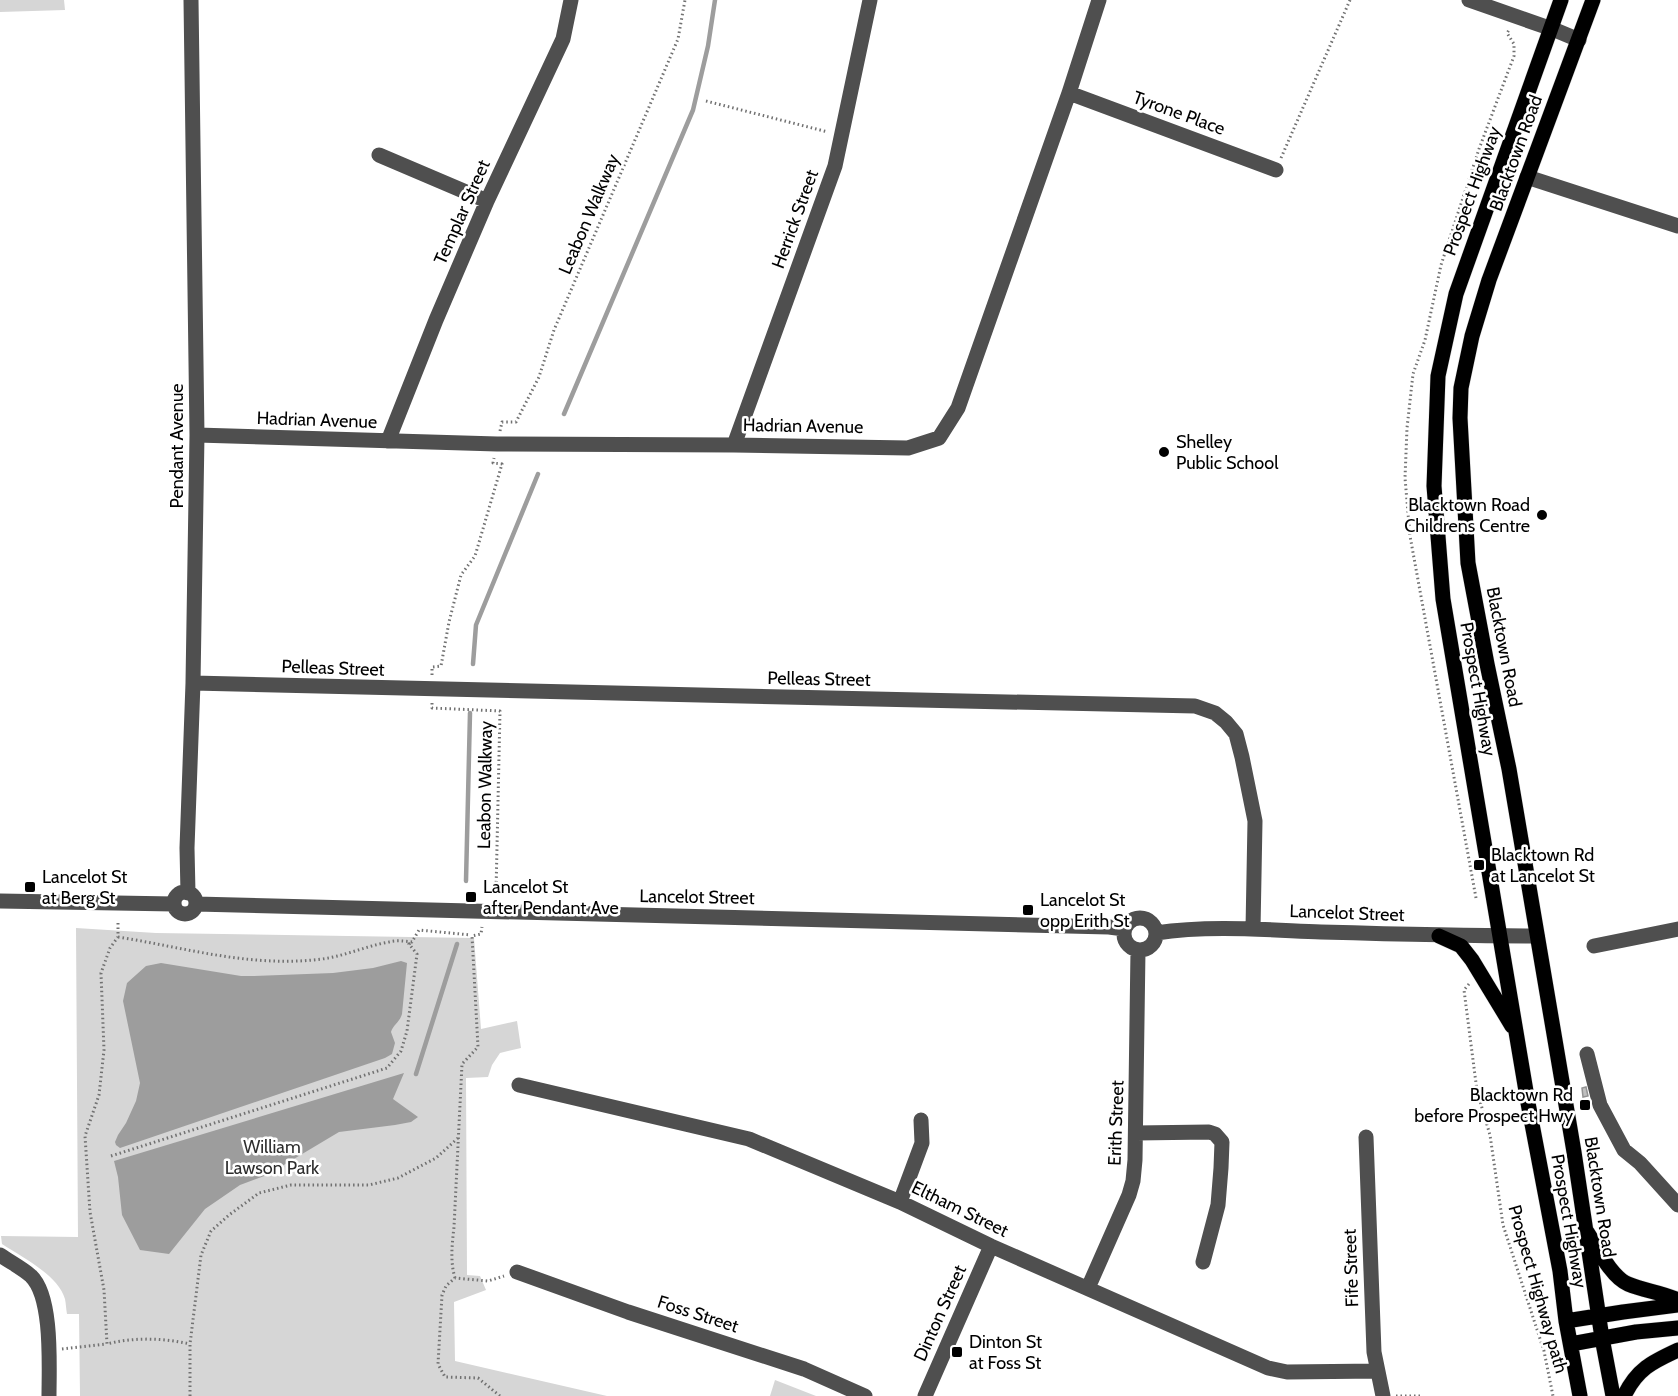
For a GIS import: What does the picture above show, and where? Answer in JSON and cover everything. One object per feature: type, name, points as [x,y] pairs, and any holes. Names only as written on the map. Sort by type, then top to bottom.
[{"type":"main road","name":"Prospect Highway","points":[[1561,0],[1455,294],[1438,376],[1434,486],[1443,599],[1580,1396]]},
{"type":"main road","name":"Blacktown Road","points":[[1593,0],[1489,280],[1472,336],[1461,388],[1460,418],[1468,563],[1509,769],[1574,1152],[1600,1327]]},
{"type":"main road","points":[[1439,936],[1461,946],[1473,960],[1517,1033]]},
{"type":"main road","points":[[1585,1230],[1618,1278],[1627,1284],[1665,1294],[1678,1300]]},
{"type":"main road","points":[[1570,1344],[1600,1327],[1678,1305]]},
{"type":"main road","points":[[1566,1321],[1636,1332],[1678,1328]]},
{"type":"main road","points":[[1600,1327],[1613,1396]]},
{"type":"main road","points":[[1624,1396],[1640,1372],[1654,1361],[1678,1350]]},
{"type":"street","name":"Pendant Avenue","points":[[191,0],[197,435],[188,848],[192,898]]},
{"type":"street","name":"Templar Street","points":[[388,441],[435,320],[487,201],[563,39],[571,0]]},
{"type":"street","name":"Herrick Street","points":[[734,445],[835,166],[870,0]]},
{"type":"street","name":"Hadrian Avenue","points":[[197,435],[497,444],[908,448],[939,438],[958,408],[1069,93],[1099,0]]},
{"type":"street","points":[[1469,0],[1579,40]]},
{"type":"street","name":"Tyrone Place","points":[[1069,93],[1276,170]]},
{"type":"street","points":[[379,155],[487,201]]},
{"type":"street","points":[[1527,177],[1678,226]]},
{"type":"street","name":"Pelleas Street","points":[[193,683],[1079,703],[1205,708],[1221,717],[1236,734],[1242,757],[1255,821],[1253,929]]},
{"type":"street","name":"Lancelot Street","points":[[0,901],[174,904],[176,911],[183,914],[190,913],[195,908],[192,898],[1124,929]]},
{"type":"street","points":[[1144,918],[1154,925],[1155,938],[1149,947],[1138,950],[1128,945],[1124,929],[1132,920],[1144,918]]},
{"type":"street","name":"Lancelot Street","points":[[1156,933],[1179,930],[1253,929],[1439,936],[1537,936]]},
{"type":"street","points":[[1594,946],[1678,929]]},
{"type":"street","name":"Erith Street","points":[[1088,1288],[1129,1195],[1134,1171],[1138,950]]},
{"type":"street","name":"Blacktown Road","points":[[1587,1054],[1600,1105],[1624,1150],[1640,1163],[1678,1205]]},
{"type":"street","name":"Eltham Street","points":[[519,1085],[749,1139],[900,1202],[991,1246],[1278,1371],[1378,1371]]},
{"type":"street","points":[[900,1202],[922,1143],[921,1120]]},
{"type":"street","points":[[1136,1133],[1209,1132],[1215,1134],[1222,1142],[1218,1205],[1203,1262]]},
{"type":"street","name":"Fife Street","points":[[1366,1137],[1374,1352],[1383,1396]]},
{"type":"street","name":"Dinton Street","points":[[926,1396],[991,1246]]},
{"type":"street","points":[[0,1255],[31,1276],[45,1303],[49,1350],[49,1396]]},
{"type":"street","name":"Foss Street","points":[[518,1272],[628,1312],[804,1369],[865,1396]]},
{"type":"path","name":"Leabon Walkway","points":[[502,422],[516,422],[539,377],[554,330],[678,39],[685,0]]},
{"type":"path","points":[[1276,170],[1350,0]]},
{"type":"path","points":[[706,101],[841,135]]},
{"type":"path","points":[[432,667],[441,666],[461,575],[475,556],[502,464],[493,463]]},
{"type":"path","name":"Leabon Walkway","points":[[432,708],[500,711],[496,892],[484,892]]},
{"type":"path","points":[[107,1344],[104,1290],[90,1212],[85,1136],[99,1095],[104,1050],[101,973],[110,948],[118,937],[118,923]]},
{"type":"path","points":[[111,1156],[387,1068],[401,1051],[407,1031],[417,954],[409,944],[419,930],[472,936],[481,934]]},
{"type":"path","points":[[455,1278],[451,1250],[462,1064],[478,1047],[472,936]]},
{"type":"path","points":[[118,937],[232,959],[267,962],[323,959],[391,941],[412,942]]},
{"type":"path","name":"Prospect Highway path","points":[[1472,979],[1464,990],[1477,1091],[1490,1135],[1503,1225],[1544,1351],[1553,1396]]},
{"type":"path","points":[[190,1396],[190,1344],[201,1254],[211,1231],[259,1193],[291,1185],[369,1185],[398,1178],[435,1158],[458,1138]]},
{"type":"path","points":[[500,1396],[478,1378],[445,1377],[438,1364],[442,1295],[446,1286],[455,1278],[488,1281],[518,1272]]},
{"type":"path","points":[[49,1350],[146,1339],[190,1344]]},
{"type":"path","points":[[1395,1396],[1422,1396]]},
{"type":"green space","points":[[0,0],[64,0],[65,10],[0,12]]},
{"type":"green space","name":"William Lawson Park","points":[[76,928],[156,933],[474,938],[481,1029],[517,1021],[521,1048],[500,1053],[488,1077],[466,1078],[467,1275],[480,1276],[486,1290],[454,1302],[455,1361],[607,1396],[80,1396],[79,1314],[67,1314],[65,1299],[55,1282],[38,1267],[2,1244],[1,1236],[78,1237]]},
{"type":"green space","points":[[775,1380],[816,1396],[770,1396]]},
{"type":"shaded area","points":[[401,961],[407,963],[402,1014],[391,1032],[395,1043],[392,1054],[120,1148],[116,1145],[118,1135],[136,1101],[140,1083],[123,1001],[127,983],[146,966],[161,963],[253,976],[333,973],[373,968]]},
{"type":"shaded area","points":[[404,1073],[393,1099],[418,1117],[411,1122],[339,1132],[267,1175],[240,1185],[205,1209],[169,1254],[140,1250],[122,1215],[114,1161]]},
{"type":"building","points":[[1586,1087],[1588,1096],[1583,1097],[1582,1088]]},
{"type":"waterway","points":[[564,414],[693,110],[708,46],[715,0]]},
{"type":"waterway","points":[[473,664],[476,625],[538,474]]},
{"type":"waterway","points":[[466,881],[470,713]]},
{"type":"waterway","points":[[416,1074],[457,944]]},
{"type":"place","name":"Shelley Public School","points":[[1164,452]]},
{"type":"place","name":"Blacktown Road Childrens Centre","points":[[1542,515]]},
{"type":"place","name":"Blacktown Rd at Lancelot St","points":[[1479,865]]},
{"type":"place","name":"Lancelot St at Berg St","points":[[30,887]]},
{"type":"place","name":"Lancelot St after Pendant Ave","points":[[471,897]]},
{"type":"place","name":"Lancelot St opp Erith St","points":[[1028,910]]},
{"type":"place","name":"Blacktown Rd before Prospect Hwy","points":[[1585,1105]]},
{"type":"place","name":"Dinton St at Foss St","points":[[957,1352]]}]
